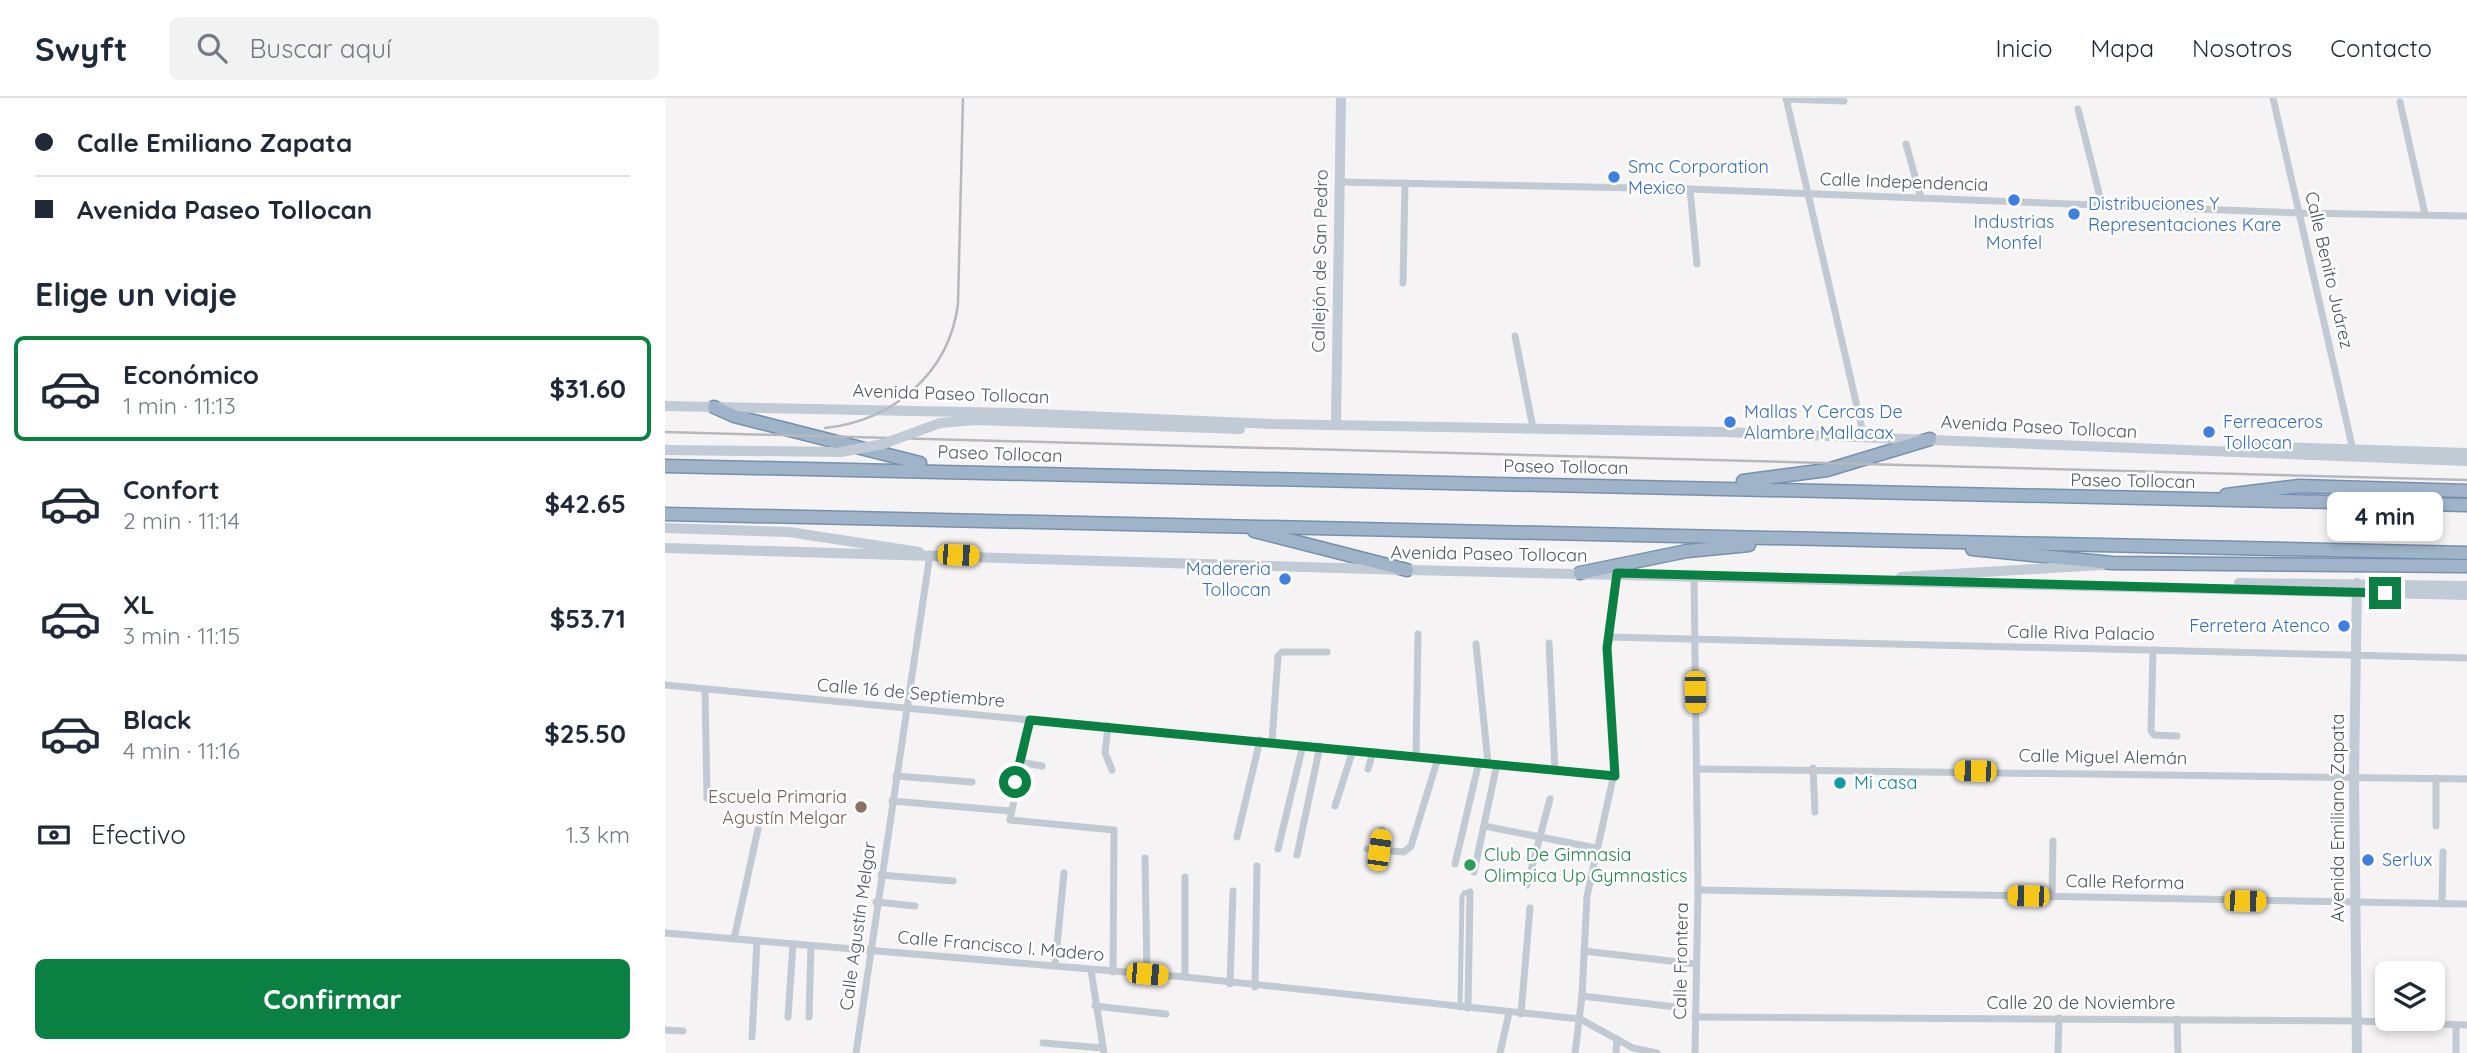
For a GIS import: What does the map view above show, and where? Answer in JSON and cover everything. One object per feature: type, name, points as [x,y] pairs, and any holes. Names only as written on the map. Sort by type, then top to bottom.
[{"type":"highway","points":[[714,408],[840,445],[962,470]]},
{"type":"highway","points":[[1620,485],[1796,476],[1856,463],[1930,439]]},
{"type":"highway","name":"Paseo Tollocan","points":[[665,466],[962,470],[2467,505]]},
{"type":"highway","points":[[2198,500],[2276,487],[2467,491]]},
{"type":"highway","points":[[665,514],[2467,553]]},
{"type":"highway","points":[[1234,525],[1407,570]]},
{"type":"highway","points":[[1580,573],[1687,551],[1784,539]]},
{"type":"highway","points":[[1931,542],[1992,552],[2112,563],[2467,566]]},
{"type":"main road","name":"Callejón de San Pedro","points":[[1336,424],[1341,98]]},
{"type":"main road","name":"Avenida Paseo Tollocan","points":[[665,406],[1014,413],[1319,425]]},
{"type":"main road","name":"Avenida Paseo Tollocan","points":[[665,450],[841,452],[883,444],[940,423],[976,420],[1240,429],[1292,429],[1336,424],[1864,437],[2467,461]]},
{"type":"main road","name":"Avenida Paseo Tollocan","points":[[2211,452],[2242,446],[2467,453]]},
{"type":"main road","name":"Avenida Paseo Tollocan","points":[[665,528],[789,531],[882,544],[930,554]]},
{"type":"main road","name":"Avenida Paseo Tollocan","points":[[665,548],[1885,581],[2215,588],[2263,582],[2467,595]]},
{"type":"main road","points":[[1885,581],[1919,574],[2077,568],[2112,563]]},
{"type":"main road","name":"Avenida Paseo Tollocan","points":[[2357,588],[2467,586]]},
{"type":"main road","name":"Avenida Emiliano Zapata","points":[[2357,588],[2354,777],[2357,1053]]},
{"type":"street","name":"Calle Benito Juárez","points":[[2273,98],[2353,450]]},
{"type":"street","points":[[1845,101],[1786,99],[1864,437]]},
{"type":"street","points":[[2400,102],[2425,214]]},
{"type":"street","points":[[2078,109],[2102,205]]},
{"type":"street","points":[[1906,144],[1921,198]]},
{"type":"street","name":"Calle Independencia","points":[[1339,182],[1690,189],[2300,213],[2467,216]]},
{"type":"street","points":[[1403,283],[1405,183]]},
{"type":"street","points":[[1690,189],[1697,264]]},
{"type":"street","points":[[1515,336],[1534,428]]},
{"type":"street","name":"Calle Agustín Melgar","points":[[856,1053],[876,902],[930,554]]},
{"type":"street","points":[[1575,1053],[1582,996],[1587,896],[1596,848],[1615,776],[1609,637],[1617,573]]},
{"type":"street","name":"Calle Frontera","points":[[1695,576],[1698,890],[1695,1053]]},
{"type":"street","points":[[1416,756],[1419,634]]},
{"type":"street","name":"Calle Riva Palacio","points":[[1609,637],[2467,658]]},
{"type":"street","points":[[1549,643],[1555,769]]},
{"type":"street","points":[[1455,864],[1483,763],[1476,644]]},
{"type":"street","points":[[2153,650],[2151,731],[2154,735],[2177,736]]},
{"type":"street","points":[[1272,741],[1278,656],[1282,652],[1327,652]]},
{"type":"street","name":"Calle 16 de Septiembre","points":[[665,685],[1272,741],[1615,776]]},
{"type":"street","points":[[705,689],[707,798]]},
{"type":"street","points":[[1030,720],[1010,811],[1012,821],[1114,830],[1113,972]]},
{"type":"street","points":[[1108,726],[1105,753],[1112,769]]},
{"type":"street","points":[[1237,837],[1260,740]]},
{"type":"street","points":[[1278,849],[1303,745]]},
{"type":"street","points":[[1297,855],[1320,746]]},
{"type":"street","points":[[1335,806],[1353,750]]},
{"type":"street","points":[[1368,769],[1373,752]]},
{"type":"street","points":[[1367,849],[1403,852],[1411,846],[1438,758]]},
{"type":"street","points":[[1020,762],[1042,766]]},
{"type":"street","points":[[1474,872],[1497,764]]},
{"type":"street","points":[[1813,768],[1815,812]]},
{"type":"street","name":"Calle Miguel Alemán","points":[[1697,769],[1813,768],[2467,779]]},
{"type":"street","points":[[896,776],[972,782]]},
{"type":"street","points":[[2436,778],[2437,826]]},
{"type":"street","points":[[1527,885],[1550,799]]},
{"type":"street","points":[[892,802],[1010,811]]},
{"type":"street","points":[[1484,825],[1596,848]]},
{"type":"street","points":[[734,939],[758,829]]},
{"type":"street","points":[[1379,850],[1382,830]]},
{"type":"street","points":[[2052,897],[2053,841]]},
{"type":"street","points":[[2442,904],[2443,852]]},
{"type":"street","points":[[1145,858],[1147,974]]},
{"type":"street","points":[[1255,987],[1257,866]]},
{"type":"street","points":[[1055,966],[1064,873]]},
{"type":"street","points":[[881,875],[953,881]]},
{"type":"street","points":[[1185,877],[1185,978]]},
{"type":"street","name":"Calle Reforma","points":[[1698,890],[2467,904]]},
{"type":"street","points":[[1230,984],[1233,891]]},
{"type":"street","points":[[1464,1008],[1470,892]]},
{"type":"street","points":[[876,902],[915,905]]},
{"type":"street","points":[[1521,1014],[1530,908]]},
{"type":"street","name":"Calle Francisco I. Madero","points":[[665,933],[1147,974],[1509,1013],[1580,1018],[1639,1050],[1657,1053]]},
{"type":"street","points":[[752,1037],[757,941]]},
{"type":"street","points":[[788,1017],[793,944]]},
{"type":"street","points":[[809,1017],[811,946]]},
{"type":"street","points":[[1584,951],[1696,964]]},
{"type":"street","points":[[1043,1043],[1103,1050],[1091,970]]},
{"type":"street","points":[[1582,996],[1676,1007]]},
{"type":"street","points":[[1095,1006],[1166,1014]]},
{"type":"street","points":[[1500,1053],[1509,1013]]},
{"type":"street","name":"Calle 20 de Noviembre","points":[[1695,1017],[2176,1019],[2467,1025]]},
{"type":"street","points":[[2058,1053],[2059,1018]]},
{"type":"street","points":[[2176,1019],[2178,1053]]},
{"type":"street","points":[[2456,1025],[2456,1053]]},
{"type":"street","points":[[665,1030],[683,1031]]},
{"type":"street","points":[[1616,1053],[1617,1039]]},
{"type":"railway","points":[[825,428],[850,424],[873,416],[894,404],[913,390],[930,372],[943,352],[958,304],[963,98]]},
{"type":"railway","points":[[665,432],[2467,480]]},
{"type":"place","name":"Smc Corporation Mexico","points":[[1614,177]]},
{"type":"place","name":"Industrias Monfel","points":[[2014,200]]},
{"type":"place","name":"Distribuciones Y Representaciones Kare","points":[[2074,214]]},
{"type":"place","name":"Mallas Y Cercas De Alambre Mallacax","points":[[1730,422]]},
{"type":"place","name":"Ferreaceros Tollocan","points":[[2209,432]]},
{"type":"place","name":"Madereria Tollocan","points":[[1285,579]]},
{"type":"place","name":"Ferretera Atenco","points":[[2344,626]]},
{"type":"place","name":"Mi casa","points":[[1840,783]]},
{"type":"place","name":"Escuela Primaria Agustín Melgar","points":[[861,807]]},
{"type":"place","name":"Serlux","points":[[2368,860]]},
{"type":"place","name":"Club De Gimnasia Olimpica Up Gymnastics","points":[[1470,865]]},
{"type":"route","points":[[1015,782],[1030,720],[1272,741],[1615,776],[1616,754],[1607,648],[1617,573],[2385,593]]}]
